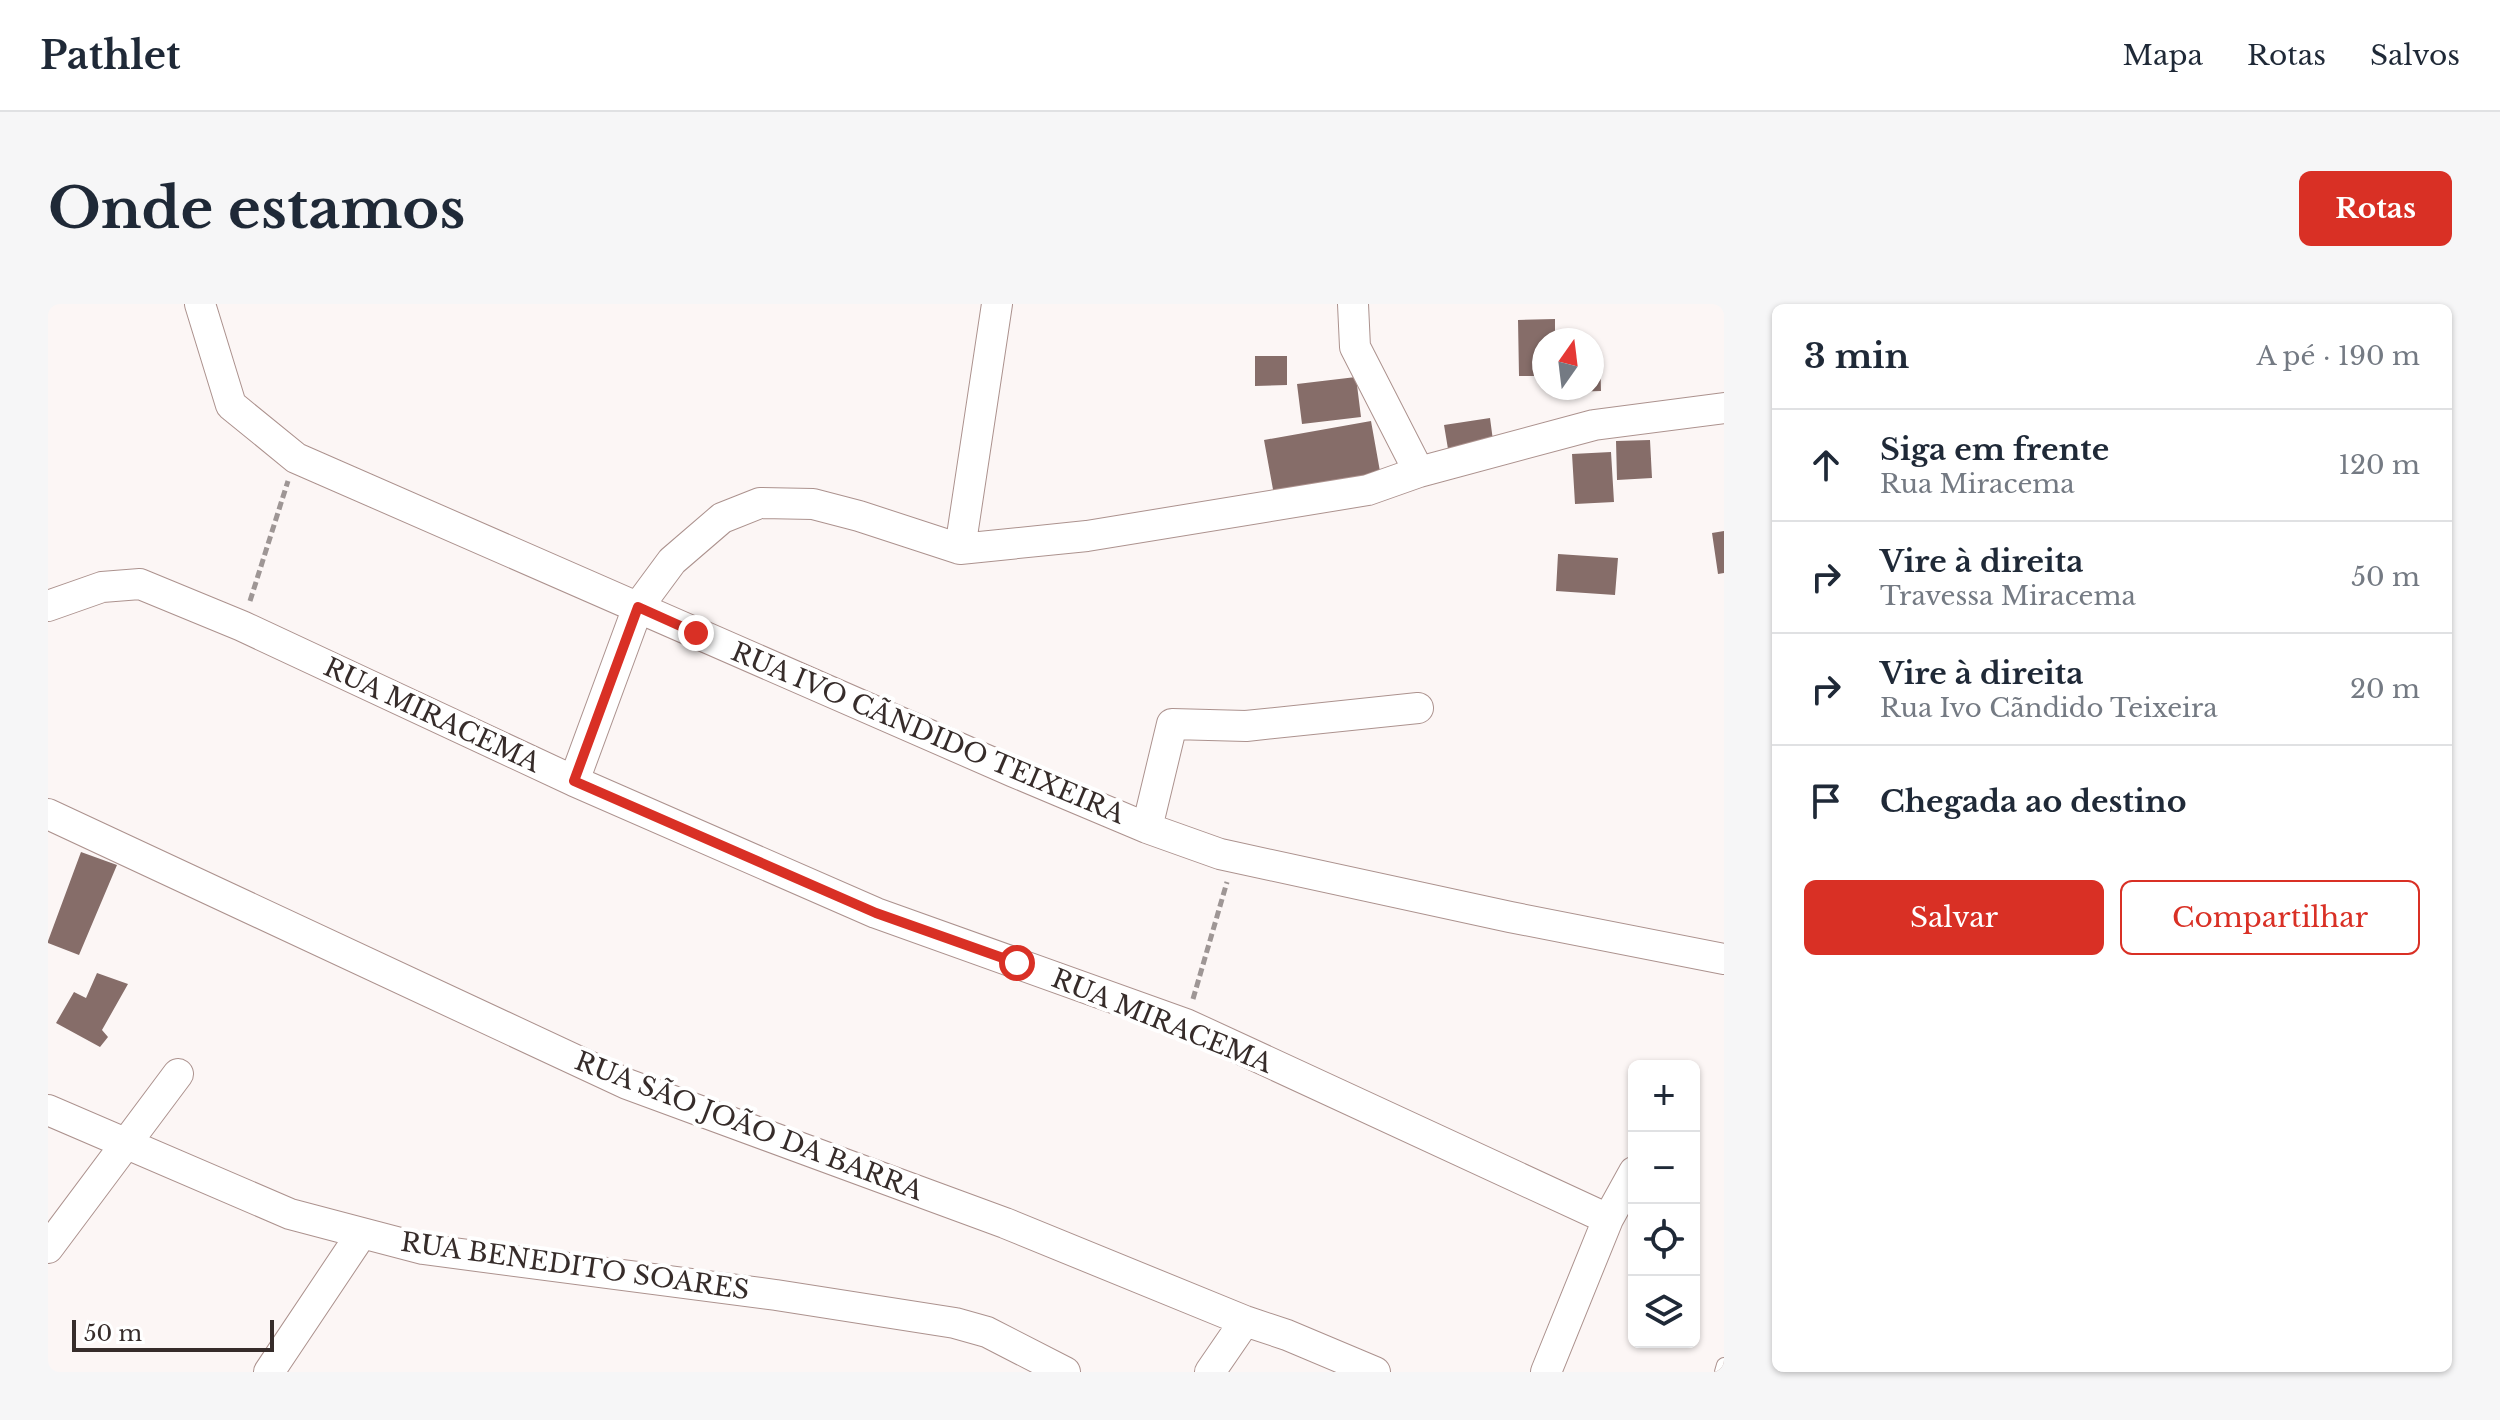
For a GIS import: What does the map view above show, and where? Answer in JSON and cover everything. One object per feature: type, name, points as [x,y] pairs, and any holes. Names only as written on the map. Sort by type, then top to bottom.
[{"type":"street","name":"RUA IVO CÃNDIDO TEIXEIRA","points":[[200,304],[231,405],[296,458],[1147,828],[1234,857],[1724,959]]},
{"type":"street","points":[[960,549],[997,304]]},
{"type":"street","points":[[1353,304],[1355,347],[1419,472]]},
{"type":"street","points":[[574,781],[638,607],[672,561],[722,518],[760,503],[813,504],[960,549],[1087,536],[1368,490],[1419,472],[1594,425],[1724,408]]},
{"type":"street","name":"RUA MIRACEMA","points":[[48,606],[102,587],[140,584],[242,626],[574,781],[876,913],[1186,1024],[1608,1219]]},
{"type":"street","points":[[1147,828],[1172,724],[1246,726],[1418,708]]},
{"type":"street","name":"RUA SÃO JOÃO DA BARRA","points":[[48,814],[627,1084],[1005,1223],[1375,1372]]},
{"type":"street","points":[[48,1248],[178,1074]]},
{"type":"street","name":"RUA BENEDITO SOARES","points":[[48,1110],[290,1214],[423,1249],[776,1295],[955,1323],[987,1332],[1065,1372]]},
{"type":"street","points":[[1546,1372],[1608,1219],[1628,1183]]},
{"type":"street","points":[[269,1372],[362,1233]]},
{"type":"street","points":[[1210,1372],[1245,1321]]},
{"type":"lane","points":[[1722,1372],[1724,1365]]},
{"type":"path","points":[[242,626],[296,458]]},
{"type":"path","points":[[1186,1024],[1234,857]]},
{"type":"building","points":[[1555,319],[1555,328],[1532,328],[1532,376],[1519,376],[1518,320]]},
{"type":"building","points":[[1255,356],[1287,356],[1287,385],[1255,386]]},
{"type":"building","points":[[1356,377],[1361,417],[1302,424],[1297,384]]},
{"type":"building","points":[[1490,418],[1494,448],[1449,455],[1444,425]]},
{"type":"building","points":[[1371,421],[1381,477],[1274,495],[1264,440]]},
{"type":"building","points":[[1650,440],[1652,478],[1617,480],[1616,441]]},
{"type":"building","points":[[1611,452],[1614,502],[1575,504],[1572,454]]},
{"type":"building","points":[[1724,531],[1724,573],[1718,574],[1712,533]]},
{"type":"building","points":[[1558,554],[1618,558],[1615,595],[1556,591]]},
{"type":"building","points":[[81,852],[117,865],[79,955],[48,941]]},
{"type":"building","points":[[97,973],[128,984],[102,1030],[108,1037],[100,1047],[56,1023],[74,992],[86,998]]},
{"type":"route","points":[[696,633],[638,607],[574,781],[876,913],[1017,963]]}]
